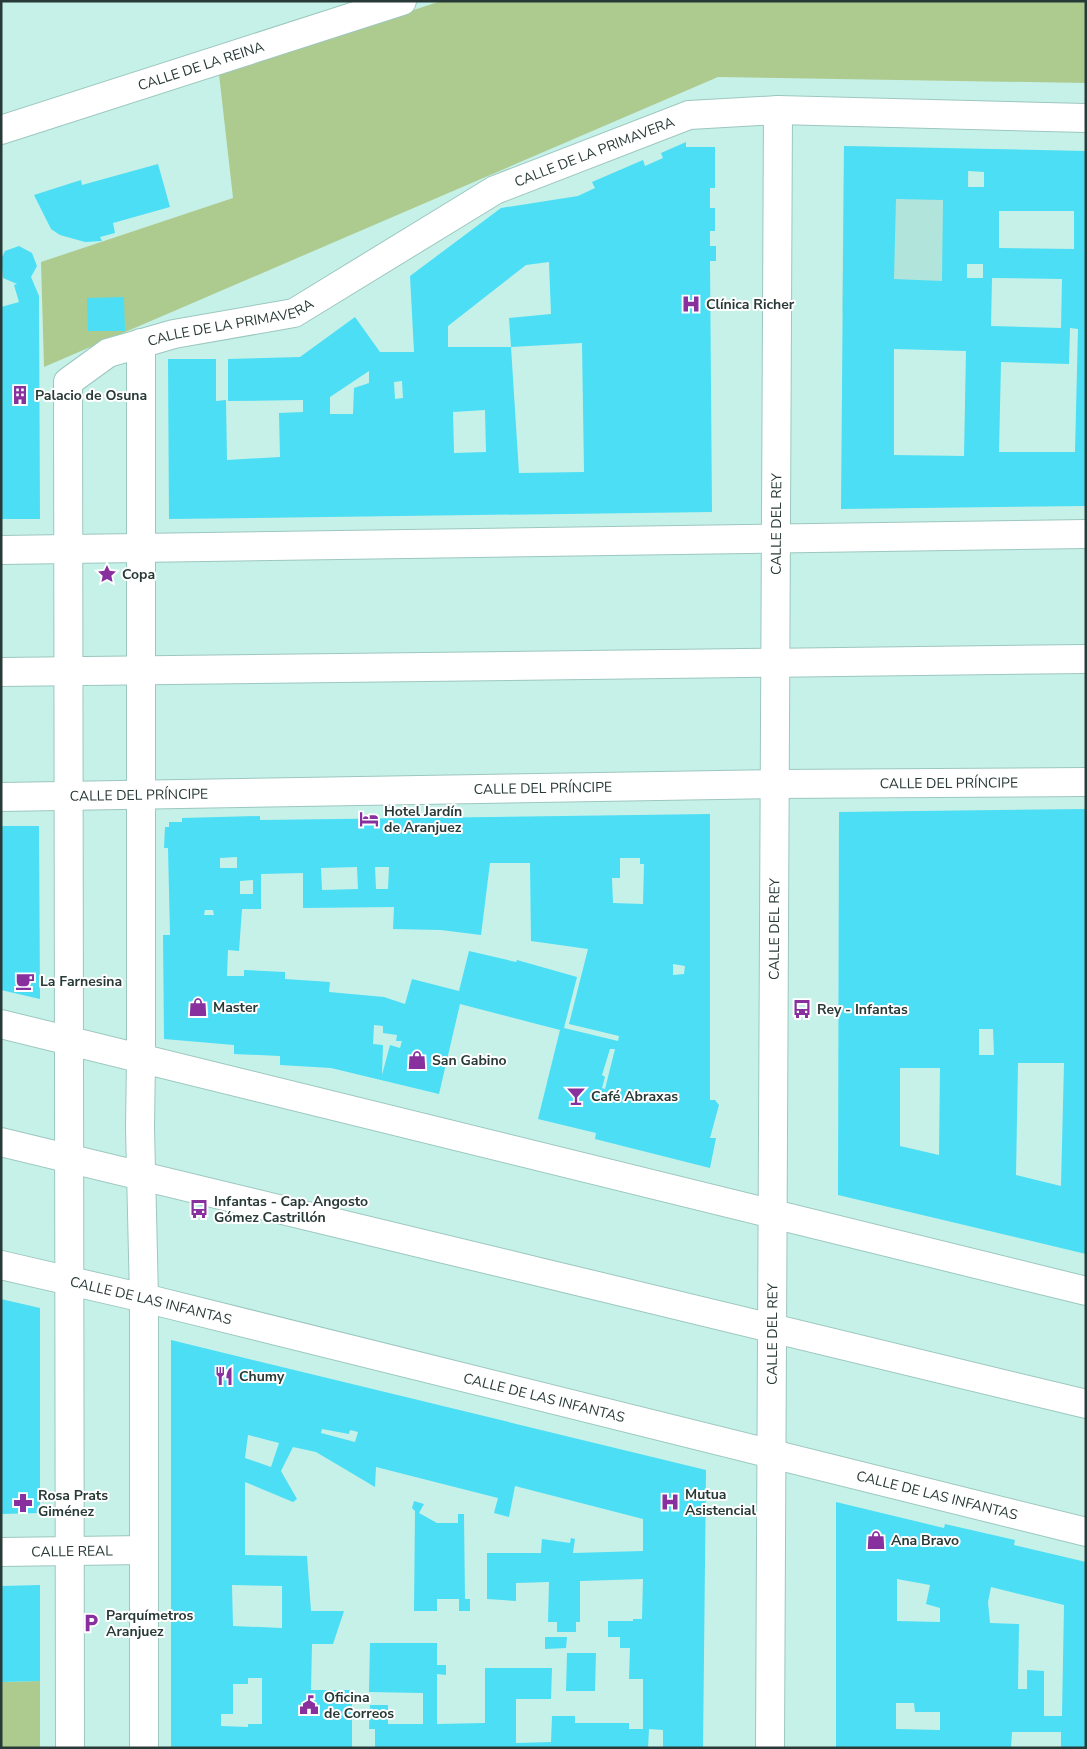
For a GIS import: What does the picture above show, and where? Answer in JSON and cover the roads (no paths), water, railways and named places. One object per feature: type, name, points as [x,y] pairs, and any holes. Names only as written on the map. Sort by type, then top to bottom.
[{"type":"street","name":"CALLE DE LA REINA","points":[[1,130],[402,1]]},
{"type":"street","name":"CALLE DE LA PRIMAVERA","points":[[68,549],[68,382],[108,353],[174,334],[294,313],[494,190],[689,115],[778,110],[1086,118]]},
{"type":"street","name":"CALLE DEL REY","points":[[770,1748],[778,110]]},
{"type":"street","points":[[141,344],[141,1174],[144,1298],[144,1748]]},
{"type":"street","points":[[1,550],[1086,534]]},
{"type":"street","points":[[68,549],[70,1748]]},
{"type":"street","points":[[1,672],[1086,659]]},
{"type":"street","name":"CALLE DEL PRÍNCIPE","points":[[1,797],[775,784],[1086,782]]},
{"type":"street","points":[[1,1024],[1086,1291]]},
{"type":"street","points":[[1,1142],[141,1174],[772,1331],[1086,1404]]},
{"type":"street","name":"CALLE DE LAS INFANTAS","points":[[1,1264],[1086,1532]]},
{"type":"street","name":"CALLE REAL","points":[[1,1552],[144,1550]]},
{"type":"place","name":"Clínica Richer","points":[[691,304]]},
{"type":"place","name":"Palacio de Osuna","points":[[20,395]]},
{"type":"place","name":"Copa","points":[[107,574]]},
{"type":"place","name":"Hotel Jardín de Aranjuez","points":[[369,819]]},
{"type":"place","name":"La Farnesina","points":[[25,981]]},
{"type":"place","name":"Master","points":[[198,1007]]},
{"type":"place","name":"Rey - Infantas","points":[[802,1009]]},
{"type":"place","name":"San Gabino","points":[[417,1060]]},
{"type":"place","name":"Café Abraxas","points":[[576,1096]]},
{"type":"place","name":"Infantas - Cap. Angosto Gómez Castrillón","points":[[199,1209]]},
{"type":"place","name":"Chumy","points":[[224,1376]]},
{"type":"place","name":"Mutua Asistencial","points":[[670,1502]]},
{"type":"place","name":"Rosa Prats Giménez","points":[[23,1503]]},
{"type":"place","name":"Ana Bravo","points":[[876,1540]]},
{"type":"place","name":"Parquímetros Aranjuez","points":[[91,1623]]},
{"type":"place","name":"Oficina de Correos","points":[[309,1705]]}]
